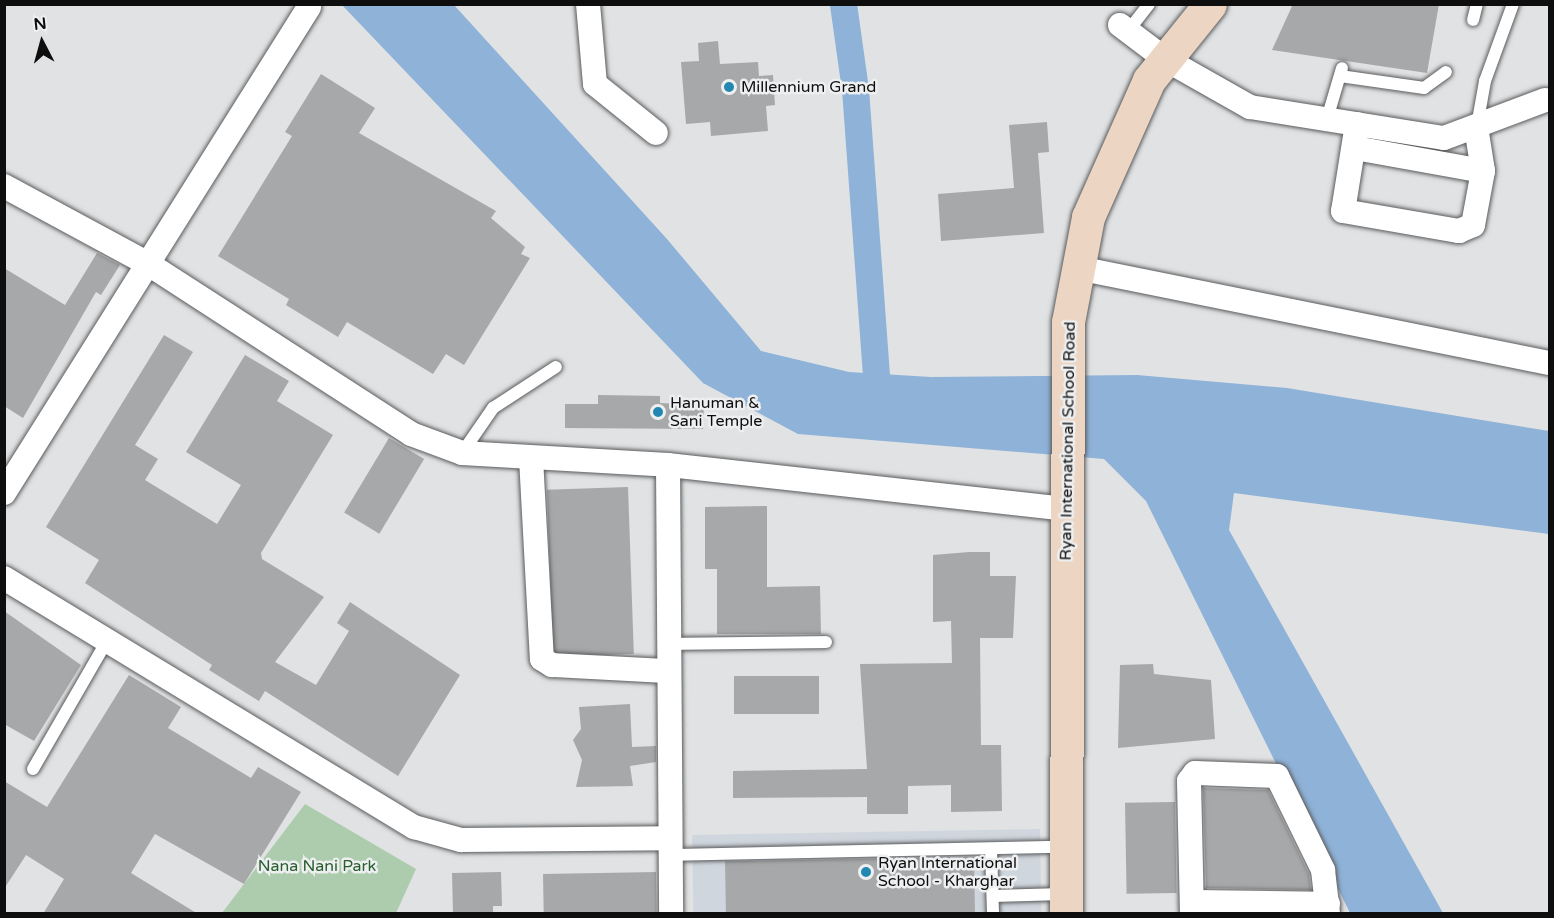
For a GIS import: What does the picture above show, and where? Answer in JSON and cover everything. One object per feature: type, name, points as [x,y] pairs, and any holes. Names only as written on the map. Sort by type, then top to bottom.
[{"type":"street","points":[[588,4],[595,84],[656,134]]},
{"type":"street","name":"Ryan International School Road","points":[[1066,904],[1065,463],[1068,322],[1088,217],[1149,80],[1210,4]]},
{"type":"street","points":[[4,493],[150,265],[309,8]]},
{"type":"street","points":[[1124,28],[1165,59],[1250,106],[1444,138],[1476,127],[1547,94]]},
{"type":"street","points":[[1357,124],[1343,203],[1350,214],[1467,230],[1473,225],[1483,171],[1476,127]]},
{"type":"street","points":[[1355,148],[1483,171]]},
{"type":"street","points":[[4,186],[150,265],[411,434],[462,453],[668,465],[1065,509]]},
{"type":"street","points":[[1078,268],[1550,363]]},
{"type":"street","points":[[531,458],[537,648],[542,659],[552,665],[668,670]]},
{"type":"street","points":[[668,465],[671,914]]},
{"type":"street","points":[[4,578],[414,827],[461,840],[670,847]]},
{"type":"street","points":[[1271,774],[1280,779],[1323,870],[1328,909],[1192,908],[1191,776],[1271,774]]},
{"type":"lane","points":[[1124,28],[1149,4]]},
{"type":"lane","points":[[1473,20],[1477,4]]},
{"type":"lane","points":[[1476,127],[1485,81],[1513,4]]},
{"type":"lane","points":[[1328,119],[1341,72],[1424,88],[1446,72]]},
{"type":"lane","points":[[462,453],[493,408],[556,368]]},
{"type":"lane","points":[[33,769],[107,641]]},
{"type":"lane","points":[[668,644],[826,642]]},
{"type":"lane","points":[[670,847],[991,849],[1066,847]]},
{"type":"lane","points":[[991,849],[993,914]]},
{"type":"lane","points":[[993,896],[1066,904]]},
{"type":"shaded area","name":"Ryan International School - Kharghar","points":[[1040,829],[1041,913],[693,914],[692,835]]},
{"type":"green space","name":"Nana Nani Park","points":[[305,804],[416,869],[396,913],[222,913]]},
{"type":"water","points":[[342,5],[454,5],[667,239],[761,351],[849,372],[931,377],[1137,375],[1287,388],[1549,431],[1549,534],[1234,493],[1229,530],[1443,913],[1350,913],[1146,501],[1104,459],[798,434],[703,383]]},
{"type":"building","points":[[1293,4],[1439,4],[1427,73],[1272,50]]},
{"type":"building","name":"Millennium Grand","points":[[718,41],[720,64],[758,62],[759,76],[773,75],[775,105],[766,106],[768,131],[711,136],[710,122],[686,124],[681,62],[699,61],[698,43]]},
{"type":"building","points":[[321,74],[375,108],[359,133],[496,211],[491,218],[525,247],[521,254],[530,258],[464,365],[446,354],[433,374],[347,322],[338,337],[286,305],[289,299],[218,256],[292,136],[285,132]]},
{"type":"building","points":[[1047,122],[1049,152],[1038,153],[1044,233],[941,241],[938,194],[1014,188],[1009,125]]},
{"type":"building","points":[[97,253],[120,265],[101,295],[96,292],[23,418],[4,406],[4,268],[65,305]]},
{"type":"building","points":[[164,335],[193,352],[135,445],[158,459],[145,480],[217,524],[241,485],[186,452],[245,355],[289,381],[277,401],[333,435],[261,553],[262,559],[324,597],[275,662],[316,685],[349,631],[337,623],[350,602],[460,675],[398,776],[265,691],[259,701],[209,670],[212,665],[85,583],[99,560],[46,527]]},
{"type":"building","points":[[598,395],[660,396],[660,403],[704,405],[703,429],[565,428],[565,404],[598,404]]},
{"type":"building","points":[[389,438],[424,459],[379,534],[344,513]]},
{"type":"building","points":[[628,487],[634,654],[553,657],[547,490]]},
{"type":"building","points":[[767,506],[767,587],[820,586],[821,634],[717,634],[717,569],[705,569],[705,507]]},
{"type":"building","points":[[990,552],[990,576],[1016,576],[1013,638],[980,638],[981,745],[1001,745],[1002,811],[951,812],[951,785],[908,786],[908,814],[867,814],[867,797],[733,798],[733,771],[867,769],[860,664],[952,663],[951,621],[933,622],[933,555]]},
{"type":"building","points":[[4,611],[81,665],[34,741],[4,724]]},
{"type":"building","points":[[1153,664],[1154,674],[1211,680],[1215,739],[1118,748],[1120,665]]},
{"type":"building","points":[[129,675],[181,707],[168,728],[251,778],[258,767],[301,792],[244,884],[155,834],[131,873],[198,914],[43,914],[64,879],[26,855],[4,889],[4,781],[47,807]]},
{"type":"building","points":[[734,676],[819,676],[819,714],[734,714]]},
{"type":"building","points":[[630,704],[632,747],[656,746],[656,762],[630,766],[633,786],[576,787],[582,760],[573,740],[581,729],[579,707]]},
{"type":"building","points":[[1203,788],[1268,790],[1309,874],[1311,890],[1206,888]]},
{"type":"building","points":[[1175,802],[1177,893],[1127,894],[1125,803]]},
{"type":"building","points":[[974,857],[975,914],[726,914],[725,861]]},
{"type":"building","points":[[501,872],[502,906],[493,906],[493,914],[453,914],[452,873]]},
{"type":"building","points":[[656,872],[657,914],[544,914],[543,874]]},
{"type":"waterway","points":[[843,4],[855,89],[877,388]]},
{"type":"place","name":"Millennium Grand","points":[[729,87]]},
{"type":"place","name":"Hanuman & Sani Temple","points":[[658,412]]},
{"type":"place","name":"Ryan International School - Kharghar","points":[[866,872]]}]
